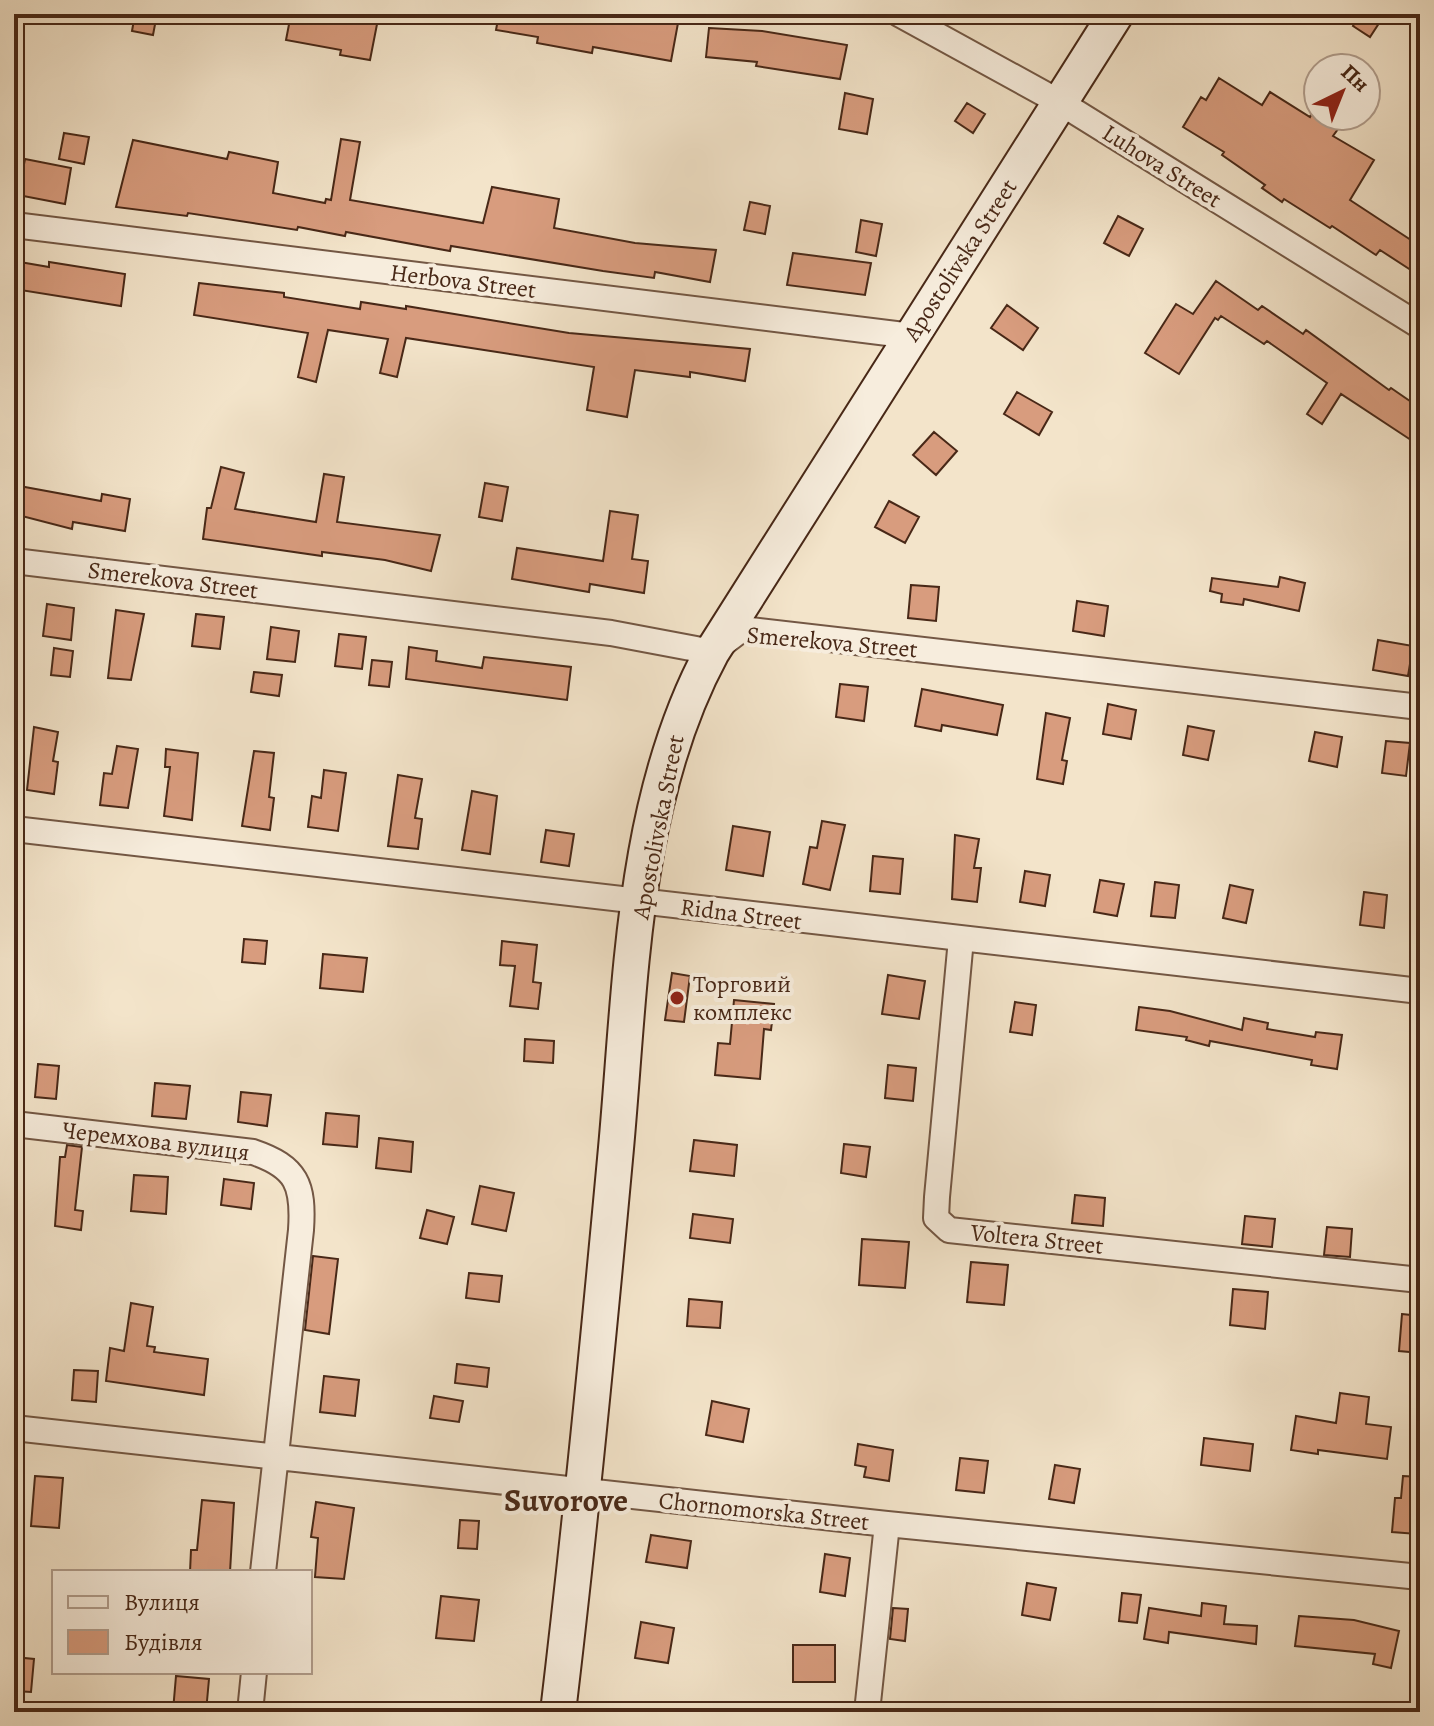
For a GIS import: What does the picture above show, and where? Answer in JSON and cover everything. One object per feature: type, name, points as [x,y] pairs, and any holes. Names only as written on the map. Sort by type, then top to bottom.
[{"type":"street","name":"Luhova Street","points":[[899,14],[1061,103],[1420,326]]},
{"type":"street","name":"Apostolivska Street","points":[[558,1712],[584,1491],[640,902],[657,805],[677,728],[712,652],[1116,14]]},
{"type":"street","name":"Herbova Street","points":[[14,225],[912,336]]},
{"type":"street","name":"Smerekova Street","points":[[14,561],[611,633],[712,652],[742,629],[1420,707]]},
{"type":"street","name":"Ridna Street","points":[[14,829],[1420,991]]},
{"type":"street","name":"Voltera Street","points":[[961,939],[936,1218],[949,1230],[1420,1280]]},
{"type":"street","name":"Черемхова вулиця","points":[[14,1124],[253,1152],[278,1162],[295,1177],[303,1202],[301,1230],[274,1458]]},
{"type":"street","name":"Chornomorska Street","points":[[14,1428],[887,1524],[1420,1577]]},
{"type":"street","points":[[263,1570],[274,1458]]},
{"type":"street","points":[[867,1712],[887,1524]]},
{"type":"street","points":[[250,1712],[254,1674]]},
{"type":"building","points":[[135,14],[157,14],[153,35],[132,31]]},
{"type":"building","points":[[291,14],[379,14],[370,60],[340,55],[341,50],[286,40]]},
{"type":"building","points":[[499,14],[611,14],[678,23],[671,61],[593,47],[592,53],[537,43],[538,37],[496,30]]},
{"type":"building","points":[[1360,14],[1385,14],[1370,37],[1353,26]]},
{"type":"building","points":[[709,28],[762,31],[847,45],[840,79],[756,66],[757,62],[706,57]]},
{"type":"building","points":[[1219,78],[1262,105],[1270,92],[1302,112],[1302,132],[1336,132],[1333,136],[1374,160],[1350,200],[1420,246],[1420,276],[1380,250],[1376,255],[1332,226],[1330,228],[1284,199],[1282,202],[1262,188],[1265,185],[1222,155],[1224,152],[1183,127],[1201,97],[1206,100]]},
{"type":"building","points":[[845,93],[873,99],[867,134],[839,129]]},
{"type":"building","points":[[967,103],[985,114],[973,133],[955,121]]},
{"type":"building","points":[[64,133],[89,137],[84,164],[59,159]]},
{"type":"building","points":[[341,139],[360,142],[350,200],[483,223],[492,187],[559,199],[554,228],[635,243],[716,250],[710,282],[655,272],[654,278],[603,271],[451,246],[450,251],[346,232],[345,236],[188,213],[187,216],[116,207],[133,140],[227,159],[229,152],[278,162],[273,193],[325,203],[326,199],[331,200]]},
{"type":"building","points":[[25,159],[71,168],[65,204],[18,195]]},
{"type":"building","points":[[750,202],[770,206],[765,234],[744,230]]},
{"type":"building","points":[[1118,216],[1143,229],[1129,256],[1104,243]]},
{"type":"building","points":[[861,220],[882,224],[876,256],[856,252]]},
{"type":"building","points":[[793,253],[871,263],[865,295],[787,285]]},
{"type":"building","points":[[14,261],[49,267],[49,262],[125,274],[121,306],[14,289]]},
{"type":"building","points":[[1216,281],[1258,310],[1262,306],[1303,334],[1306,330],[1389,390],[1391,388],[1420,408],[1420,446],[1341,394],[1322,424],[1307,414],[1327,383],[1267,341],[1264,344],[1221,316],[1218,320],[1215,318],[1179,374],[1145,353],[1176,304],[1193,314]]},
{"type":"building","points":[[199,283],[284,293],[284,297],[360,309],[361,302],[406,309],[406,306],[569,333],[750,349],[745,381],[690,372],[690,377],[635,370],[627,417],[587,410],[594,367],[406,338],[397,377],[380,373],[388,339],[328,330],[316,382],[298,377],[308,333],[194,315]]},
{"type":"building","points":[[1007,305],[1038,328],[1023,350],[991,328]]},
{"type":"building","points":[[1017,392],[1052,412],[1039,435],[1004,414]]},
{"type":"building","points":[[934,432],[957,451],[936,475],[913,455]]},
{"type":"building","points":[[221,467],[244,473],[235,509],[316,522],[324,474],[344,477],[337,522],[440,535],[431,571],[385,560],[322,552],[322,556],[203,539],[207,508],[211,508]]},
{"type":"building","points":[[485,483],[508,487],[502,521],[479,517]]},
{"type":"building","points":[[14,485],[101,501],[102,494],[130,499],[125,531],[73,522],[72,529],[14,514]]},
{"type":"building","points":[[889,501],[919,517],[905,543],[875,527]]},
{"type":"building","points":[[610,511],[638,515],[632,559],[648,561],[644,593],[590,584],[589,592],[512,579],[517,548],[603,561]]},
{"type":"building","points":[[1280,577],[1305,583],[1299,611],[1244,599],[1243,605],[1221,602],[1222,594],[1210,591],[1212,578],[1278,587]]},
{"type":"building","points":[[911,585],[939,587],[936,621],[908,618]]},
{"type":"building","points":[[1077,601],[1108,606],[1104,636],[1073,631]]},
{"type":"building","points":[[47,604],[74,608],[71,640],[43,636]]},
{"type":"building","points":[[116,610],[144,614],[131,680],[108,678]]},
{"type":"building","points":[[196,614],[224,617],[220,649],[192,646]]},
{"type":"building","points":[[271,627],[299,631],[295,662],[267,659]]},
{"type":"building","points":[[339,634],[366,637],[362,669],[335,666]]},
{"type":"building","points":[[1378,640],[1413,646],[1408,676],[1373,670]]},
{"type":"building","points":[[409,647],[437,651],[436,661],[482,668],[484,657],[571,667],[567,700],[406,679]]},
{"type":"building","points":[[54,648],[73,651],[70,677],[51,675]]},
{"type":"building","points":[[372,660],[392,662],[389,687],[369,685]]},
{"type":"building","points":[[254,672],[282,675],[279,696],[251,692]]},
{"type":"building","points":[[840,684],[868,687],[864,721],[836,717]]},
{"type":"building","points":[[922,689],[1003,705],[997,735],[942,725],[941,731],[915,726]]},
{"type":"building","points":[[1108,704],[1136,710],[1131,739],[1103,734]]},
{"type":"building","points":[[1046,713],[1070,718],[1062,760],[1067,761],[1063,784],[1037,779]]},
{"type":"building","points":[[1188,726],[1214,731],[1208,760],[1183,755]]},
{"type":"building","points":[[34,727],[58,732],[53,761],[58,762],[54,794],[27,790]]},
{"type":"building","points":[[1315,732],[1342,737],[1337,767],[1309,761]]},
{"type":"building","points":[[1386,741],[1410,743],[1406,776],[1382,773]]},
{"type":"building","points":[[117,746],[138,749],[128,808],[100,805],[104,773],[112,774]]},
{"type":"building","points":[[166,749],[198,753],[192,820],[164,816],[170,767],[165,767]]},
{"type":"building","points":[[254,751],[274,753],[269,797],[274,798],[270,830],[242,826]]},
{"type":"building","points":[[324,770],[346,773],[338,831],[308,827],[312,796],[321,798]]},
{"type":"building","points":[[398,775],[422,779],[415,818],[422,819],[418,849],[388,846]]},
{"type":"building","points":[[472,791],[497,796],[490,854],[462,850]]},
{"type":"building","points":[[822,821],[845,825],[830,890],[803,884],[810,847],[817,848]]},
{"type":"building","points":[[733,826],[770,832],[763,876],[726,870]]},
{"type":"building","points":[[546,830],[574,834],[569,866],[541,862]]},
{"type":"building","points":[[955,835],[979,839],[974,868],[981,868],[977,902],[952,899]]},
{"type":"building","points":[[873,856],[903,859],[900,894],[870,891]]},
{"type":"building","points":[[1025,871],[1050,875],[1045,906],[1020,902]]},
{"type":"building","points":[[1100,880],[1124,884],[1117,916],[1094,912]]},
{"type":"building","points":[[1155,882],[1179,885],[1175,918],[1151,916]]},
{"type":"building","points":[[1230,885],[1253,890],[1246,923],[1223,918]]},
{"type":"building","points":[[1364,892],[1387,895],[1384,928],[1360,925]]},
{"type":"building","points":[[244,939],[267,941],[265,964],[242,962]]},
{"type":"building","points":[[502,941],[537,945],[533,982],[541,983],[538,1009],[510,1006],[515,966],[500,965]]},
{"type":"building","points":[[323,954],[367,958],[363,992],[320,988]]},
{"type":"building","name":"Торговий комплекс","points":[[672,973],[690,976],[684,1022],[665,1020]]},
{"type":"building","points":[[888,975],[925,981],[919,1019],[882,1014]]},
{"type":"building","points":[[734,1000],[774,1004],[771,1030],[764,1029],[760,1079],[715,1075],[718,1043],[730,1044]]},
{"type":"building","points":[[1015,1002],[1036,1005],[1032,1035],[1010,1032]]},
{"type":"building","points":[[1139,1007],[1170,1011],[1242,1030],[1244,1018],[1268,1023],[1267,1029],[1315,1037],[1316,1032],[1342,1035],[1337,1069],[1311,1065],[1312,1060],[1210,1041],[1209,1046],[1186,1040],[1187,1037],[1136,1030]]},
{"type":"building","points":[[525,1039],[554,1041],[553,1063],[524,1061]]},
{"type":"building","points":[[38,1064],[59,1066],[56,1099],[35,1097]]},
{"type":"building","points":[[888,1065],[916,1068],[913,1101],[885,1098]]},
{"type":"building","points":[[155,1083],[190,1086],[186,1119],[152,1116]]},
{"type":"building","points":[[241,1092],[271,1095],[267,1126],[238,1122]]},
{"type":"building","points":[[326,1113],[359,1116],[357,1147],[323,1144]]},
{"type":"building","points":[[379,1138],[413,1142],[411,1172],[376,1168]]},
{"type":"building","points":[[694,1140],[737,1145],[734,1176],[690,1171]]},
{"type":"building","points":[[844,1144],[870,1147],[866,1177],[841,1173]]},
{"type":"building","points":[[67,1145],[82,1147],[75,1210],[83,1211],[81,1230],[55,1226],[60,1157],[65,1157]]},
{"type":"building","points":[[134,1175],[168,1177],[166,1214],[131,1211]]},
{"type":"building","points":[[224,1179],[254,1183],[251,1209],[221,1205]]},
{"type":"building","points":[[480,1186],[514,1193],[506,1231],[472,1224]]},
{"type":"building","points":[[1075,1195],[1105,1198],[1103,1226],[1072,1223]]},
{"type":"building","points":[[427,1210],[454,1217],[447,1244],[420,1238]]},
{"type":"building","points":[[693,1214],[733,1219],[730,1243],[690,1238]]},
{"type":"building","points":[[1245,1216],[1275,1219],[1272,1247],[1242,1244]]},
{"type":"building","points":[[1327,1227],[1352,1229],[1350,1257],[1324,1255]]},
{"type":"building","points":[[862,1239],[909,1242],[905,1288],[859,1285]]},
{"type":"building","points":[[313,1256],[338,1259],[329,1334],[305,1330]]},
{"type":"building","points":[[971,1262],[1008,1265],[1004,1305],[967,1302]]},
{"type":"building","points":[[469,1273],[502,1276],[499,1302],[466,1298]]},
{"type":"building","points":[[1233,1289],[1268,1292],[1265,1329],[1230,1325]]},
{"type":"building","points":[[689,1299],[722,1302],[720,1328],[687,1326]]},
{"type":"building","points":[[131,1303],[153,1307],[147,1346],[155,1347],[154,1352],[208,1359],[204,1395],[106,1381],[110,1348],[124,1351]]},
{"type":"building","points":[[1402,1314],[1420,1316],[1420,1353],[1399,1351]]},
{"type":"building","points":[[457,1364],[489,1368],[487,1387],[455,1383]]},
{"type":"building","points":[[74,1370],[98,1371],[96,1402],[72,1400]]},
{"type":"building","points":[[324,1376],[359,1380],[355,1416],[320,1412]]},
{"type":"building","points":[[1340,1393],[1369,1397],[1366,1424],[1391,1427],[1387,1459],[1318,1450],[1318,1454],[1291,1450],[1296,1416],[1336,1423]]},
{"type":"building","points":[[434,1396],[463,1401],[459,1422],[430,1418]]},
{"type":"building","points":[[712,1401],[749,1409],[743,1442],[706,1435]]},
{"type":"building","points":[[1204,1438],[1253,1444],[1250,1471],[1201,1465]]},
{"type":"building","points":[[858,1444],[893,1450],[889,1481],[864,1477],[866,1467],[855,1465]]},
{"type":"building","points":[[960,1458],[988,1461],[984,1493],[956,1490]]},
{"type":"building","points":[[1055,1465],[1080,1469],[1074,1503],[1049,1499]]},
{"type":"building","points":[[35,1476],[63,1478],[59,1528],[31,1526]]},
{"type":"building","points":[[1403,1476],[1420,1477],[1417,1534],[1392,1532],[1395,1498],[1401,1498]]},
{"type":"building","points":[[202,1500],[234,1503],[230,1570],[190,1570],[191,1550],[197,1550]]},
{"type":"building","points":[[316,1502],[354,1508],[344,1579],[315,1577],[318,1538],[311,1537]]},
{"type":"building","points":[[460,1520],[479,1521],[477,1549],[458,1548]]},
{"type":"building","points":[[651,1535],[691,1541],[687,1568],[646,1562]]},
{"type":"building","points":[[825,1554],[850,1558],[845,1596],[820,1592]]},
{"type":"building","points":[[1027,1583],[1056,1588],[1050,1620],[1022,1615]]},
{"type":"building","points":[[1122,1593],[1141,1595],[1137,1623],[1119,1621]]},
{"type":"building","points":[[441,1596],[479,1600],[474,1641],[436,1638]]},
{"type":"building","points":[[1202,1603],[1226,1606],[1224,1624],[1257,1626],[1256,1644],[1169,1632],[1168,1643],[1144,1639],[1149,1608],[1201,1616]]},
{"type":"building","points":[[893,1608],[908,1609],[905,1641],[890,1639]]},
{"type":"building","points":[[1299,1616],[1354,1620],[1399,1631],[1391,1668],[1373,1664],[1375,1654],[1295,1646]]},
{"type":"building","points":[[641,1622],[674,1628],[668,1663],[635,1658]]},
{"type":"building","points":[[793,1645],[835,1645],[835,1682],[793,1682]]},
{"type":"building","points":[[14,1657],[34,1659],[31,1692],[14,1691]]},
{"type":"building","points":[[176,1676],[209,1679],[206,1712],[173,1711]]},
{"type":"place","name":"Торговий комплекс","points":[[677,998]]},
{"type":"district","name":"Suvorove","points":[[566,1500]]}]
